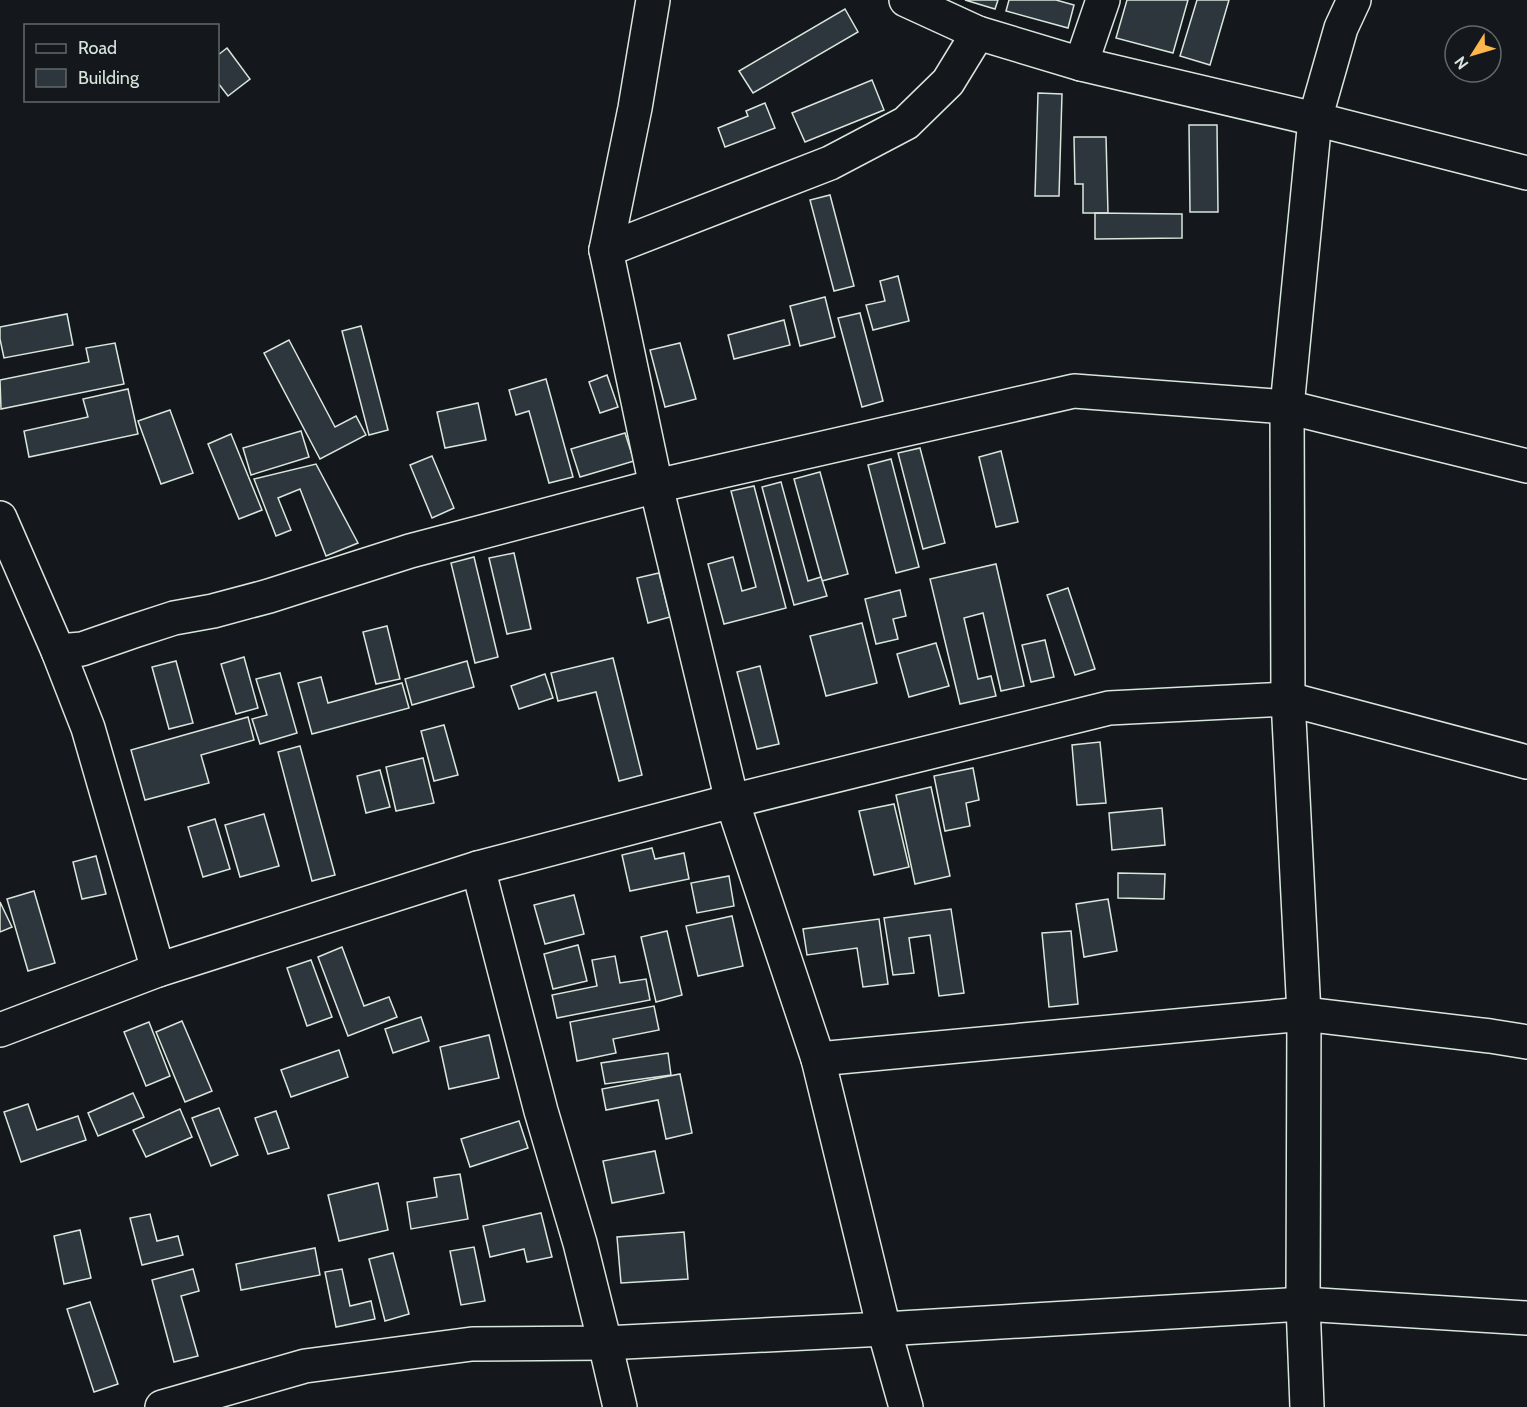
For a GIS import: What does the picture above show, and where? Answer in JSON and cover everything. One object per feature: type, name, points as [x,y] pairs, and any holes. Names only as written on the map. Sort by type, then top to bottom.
[{"type":"street","points":[[653,0],[635,108],[606,250],[656,486],[732,801],[818,1059],[884,1329],[906,1407]]},
{"type":"street","points":[[906,0],[978,33],[1081,64],[1315,119],[1527,173]]},
{"type":"street","points":[[1081,64],[1103,0]]},
{"type":"street","points":[[1307,1407],[1303,1304],[1304,1014],[1288,699],[1287,407],[1315,119],[1341,28],[1354,0]]},
{"type":"street","points":[[606,250],[830,163],[906,123],[948,82],[978,33]]},
{"type":"street","points":[[58,651],[82,649],[164,621],[269,596],[410,551],[656,486],[1074,391],[1287,407],[1527,466]]},
{"type":"street","points":[[0,518],[58,651],[88,728],[158,970]]},
{"type":"street","points":[[0,1030],[158,970],[478,868],[732,801],[1109,708],[1288,699],[1527,762]]},
{"type":"street","points":[[478,868],[541,1111],[580,1243],[620,1407]]},
{"type":"street","points":[[818,1059],[1304,1014],[1527,1042]]},
{"type":"street","points":[[162,1407],[305,1366],[472,1344],[606,1343],[1303,1304],[1527,1318]]},
{"type":"building","points":[[965,0],[998,0],[995,9]]},
{"type":"building","points":[[1009,0],[1056,0],[1074,5],[1068,28],[1006,11]]},
{"type":"building","points":[[1127,0],[1188,0],[1173,53],[1116,38]]},
{"type":"building","points":[[1197,0],[1229,0],[1210,65],[1180,56]]},
{"type":"building","points":[[845,9],[858,32],[753,93],[739,71]]},
{"type":"building","points":[[227,48],[250,79],[228,96],[219,84],[219,54]]},
{"type":"building","points":[[872,80],[884,110],[805,142],[792,113]]},
{"type":"building","points":[[1038,93],[1062,94],[1059,196],[1035,196]]},
{"type":"building","points":[[765,103],[775,128],[725,147],[718,128],[748,116],[746,111]]},
{"type":"building","points":[[1189,125],[1217,125],[1218,212],[1190,212]]},
{"type":"building","points":[[1074,137],[1106,137],[1108,213],[1083,213],[1083,184],[1075,184]]},
{"type":"building","points":[[830,195],[854,286],[834,291],[810,200]]},
{"type":"building","points":[[1095,213],[1182,214],[1182,238],[1095,239]]},
{"type":"building","points":[[898,276],[909,321],[873,330],[866,305],[885,301],[880,281]]},
{"type":"building","points":[[825,297],[835,337],[800,346],[790,306]]},
{"type":"building","points":[[860,313],[883,401],[862,407],[838,318]]},
{"type":"building","points":[[67,314],[73,345],[4,358],[0,327]]},
{"type":"building","points":[[784,320],[790,345],[734,359],[728,335]]},
{"type":"building","points":[[361,326],[388,430],[369,435],[342,331]]},
{"type":"building","points":[[289,340],[335,427],[356,416],[366,435],[320,459],[264,353]]},
{"type":"building","points":[[115,343],[124,384],[1,409],[0,380],[89,362],[86,348]]},
{"type":"building","points":[[680,343],[696,399],[665,407],[650,350]]},
{"type":"building","points":[[607,375],[618,407],[600,413],[589,382]]},
{"type":"building","points":[[546,379],[573,477],[549,483],[529,411],[516,415],[509,390]]},
{"type":"building","points":[[128,389],[138,434],[29,457],[24,431],[88,417],[83,399]]},
{"type":"building","points":[[478,403],[486,440],[445,448],[437,412]]},
{"type":"building","points":[[170,410],[193,473],[161,484],[138,421]]},
{"type":"building","points":[[301,431],[309,457],[251,475],[243,448]]},
{"type":"building","points":[[625,433],[634,461],[580,477],[571,449]]},
{"type":"building","points":[[231,434],[262,510],[239,519],[208,444]]},
{"type":"building","points":[[920,448],[945,543],[923,549],[898,453]]},
{"type":"building","points":[[1001,451],[1018,522],[996,527],[979,457]]},
{"type":"building","points":[[432,456],[454,508],[432,518],[410,465]]},
{"type":"building","points":[[891,459],[919,567],[896,573],[868,465]]},
{"type":"building","points":[[316,464],[358,543],[326,556],[300,489],[278,498],[291,530],[276,536],[254,479]]},
{"type":"building","points":[[820,472],[848,574],[822,581],[794,479]]},
{"type":"building","points":[[781,482],[808,581],[821,577],[827,596],[794,605],[762,487]]},
{"type":"building","points":[[754,486],[786,608],[724,624],[708,564],[733,557],[742,591],[756,587],[731,491]]},
{"type":"building","points":[[514,553],[531,629],[507,634],[489,558]]},
{"type":"building","points":[[474,557],[498,657],[475,663],[451,563]]},
{"type":"building","points":[[996,564],[1024,686],[1001,691],[983,613],[964,618],[978,679],[991,676],[996,696],[960,704],[930,579]]},
{"type":"building","points":[[659,573],[670,617],[648,623],[637,578]]},
{"type":"building","points":[[1068,588],[1095,669],[1075,675],[1047,595]]},
{"type":"building","points":[[900,590],[906,616],[893,619],[898,639],[876,644],[865,599]]},
{"type":"building","points":[[862,623],[877,683],[826,696],[810,636]]},
{"type":"building","points":[[387,626],[400,679],[376,684],[363,632]]},
{"type":"building","points":[[1045,640],[1054,677],[1031,682],[1022,645]]},
{"type":"building","points":[[936,643],[949,686],[909,697],[897,654]]},
{"type":"building","points":[[244,657],[258,708],[236,714],[221,664]]},
{"type":"building","points":[[613,658],[642,775],[619,781],[596,692],[558,701],[551,673]]},
{"type":"building","points":[[176,661],[193,723],[169,729],[152,667]]},
{"type":"building","points":[[467,661],[474,687],[412,705],[405,679]]},
{"type":"building","points":[[760,666],[779,744],[757,749],[737,672]]},
{"type":"building","points":[[280,673],[297,733],[260,744],[252,719],[267,715],[256,679]]},
{"type":"building","points":[[545,674],[553,698],[519,709],[511,686]]},
{"type":"building","points":[[321,677],[328,703],[402,683],[409,708],[312,734],[298,683]]},
{"type":"building","points":[[248,717],[254,740],[201,755],[209,783],[145,800],[131,750]]},
{"type":"building","points":[[444,725],[458,775],[434,781],[421,731]]},
{"type":"building","points":[[1100,742],[1106,803],[1077,805],[1072,745]]},
{"type":"building","points":[[300,746],[335,875],[312,881],[278,752]]},
{"type":"building","points":[[423,758],[434,803],[396,811],[386,767]]},
{"type":"building","points":[[973,768],[979,800],[966,803],[970,826],[945,831],[934,776]]},
{"type":"building","points":[[380,770],[390,807],[366,813],[357,776]]},
{"type":"building","points":[[931,787],[950,876],[915,884],[896,795]]},
{"type":"building","points":[[894,804],[909,867],[874,875],[859,811]]},
{"type":"building","points":[[1162,808],[1165,845],[1112,850],[1109,813]]},
{"type":"building","points":[[264,814],[279,866],[240,877],[225,825]]},
{"type":"building","points":[[215,819],[230,869],[203,877],[188,827]]},
{"type":"building","points":[[652,848],[655,859],[684,853],[689,879],[630,891],[622,855]]},
{"type":"building","points":[[96,856],[106,894],[82,899],[73,862]]},
{"type":"building","points":[[1118,873],[1165,874],[1164,899],[1118,898]]},
{"type":"building","points":[[729,876],[734,906],[697,913],[691,883]]},
{"type":"building","points":[[34,891],[55,963],[28,971],[7,899]]},
{"type":"building","points":[[574,895],[584,934],[545,944],[534,905]]},
{"type":"building","points":[[1108,899],[1117,951],[1084,957],[1076,904]]},
{"type":"building","points":[[0,902],[12,927],[0,932]]},
{"type":"building","points":[[951,909],[964,993],[939,996],[930,935],[909,938],[914,973],[893,975],[884,918]]},
{"type":"building","points":[[732,916],[743,966],[698,976],[686,926]]},
{"type":"building","points":[[879,919],[888,984],[863,987],[857,948],[807,955],[803,929]]},
{"type":"building","points":[[667,931],[682,995],[656,1002],[641,937]]},
{"type":"building","points":[[1071,931],[1078,1004],[1049,1007],[1042,933]]},
{"type":"building","points":[[578,945],[587,981],[553,989],[544,954]]},
{"type":"building","points":[[342,947],[364,1006],[389,997],[397,1017],[348,1036],[318,957]]},
{"type":"building","points":[[615,956],[620,983],[646,979],[650,1000],[557,1018],[552,995],[597,986],[592,960]]},
{"type":"building","points":[[311,960],[332,1017],[307,1026],[287,968]]},
{"type":"building","points":[[654,1006],[659,1030],[613,1039],[616,1053],[577,1061],[570,1022]]},
{"type":"building","points":[[421,1017],[429,1041],[393,1053],[385,1029]]},
{"type":"building","points":[[182,1021],[212,1091],[185,1102],[156,1032]]},
{"type":"building","points":[[149,1022],[170,1076],[146,1086],[124,1032]]},
{"type":"building","points":[[489,1035],[499,1078],[449,1089],[440,1047]]},
{"type":"building","points":[[339,1050],[348,1077],[291,1097],[281,1070]]},
{"type":"building","points":[[668,1053],[671,1075],[605,1084],[601,1063]]},
{"type":"building","points":[[680,1074],[692,1133],[666,1139],[658,1100],[606,1110],[602,1089]]},
{"type":"building","points":[[133,1093],[144,1117],[98,1136],[88,1113]]},
{"type":"building","points":[[28,1104],[37,1130],[78,1116],[86,1140],[21,1162],[4,1112]]},
{"type":"building","points":[[219,1108],[238,1155],[211,1166],[192,1118]]},
{"type":"building","points":[[180,1109],[192,1137],[146,1157],[133,1130]]},
{"type":"building","points":[[276,1111],[289,1148],[268,1154],[255,1118]]},
{"type":"building","points":[[519,1121],[528,1148],[470,1167],[461,1139]]},
{"type":"building","points":[[655,1151],[664,1193],[612,1203],[603,1161]]},
{"type":"building","points":[[460,1174],[468,1219],[411,1229],[407,1202],[437,1197],[434,1178]]},
{"type":"building","points":[[378,1183],[388,1230],[339,1241],[328,1195]]},
{"type":"building","points":[[541,1213],[552,1257],[527,1262],[524,1249],[490,1257],[483,1226]]},
{"type":"building","points":[[150,1214],[157,1241],[178,1236],[183,1255],[142,1265],[130,1218]]},
{"type":"building","points":[[80,1230],[91,1278],[64,1284],[54,1236]]},
{"type":"building","points":[[684,1232],[688,1279],[621,1283],[617,1237]]},
{"type":"building","points":[[474,1247],[485,1301],[461,1305],[450,1251]]},
{"type":"building","points":[[315,1248],[320,1275],[241,1290],[236,1264]]},
{"type":"building","points":[[393,1253],[409,1314],[385,1321],[369,1259]]},
{"type":"building","points":[[193,1269],[199,1291],[181,1296],[198,1356],[174,1362],[152,1280]]},
{"type":"building","points":[[342,1269],[350,1306],[371,1301],[375,1319],[336,1327],[325,1272]]},
{"type":"building","points":[[90,1302],[118,1384],[94,1392],[67,1309]]}]
